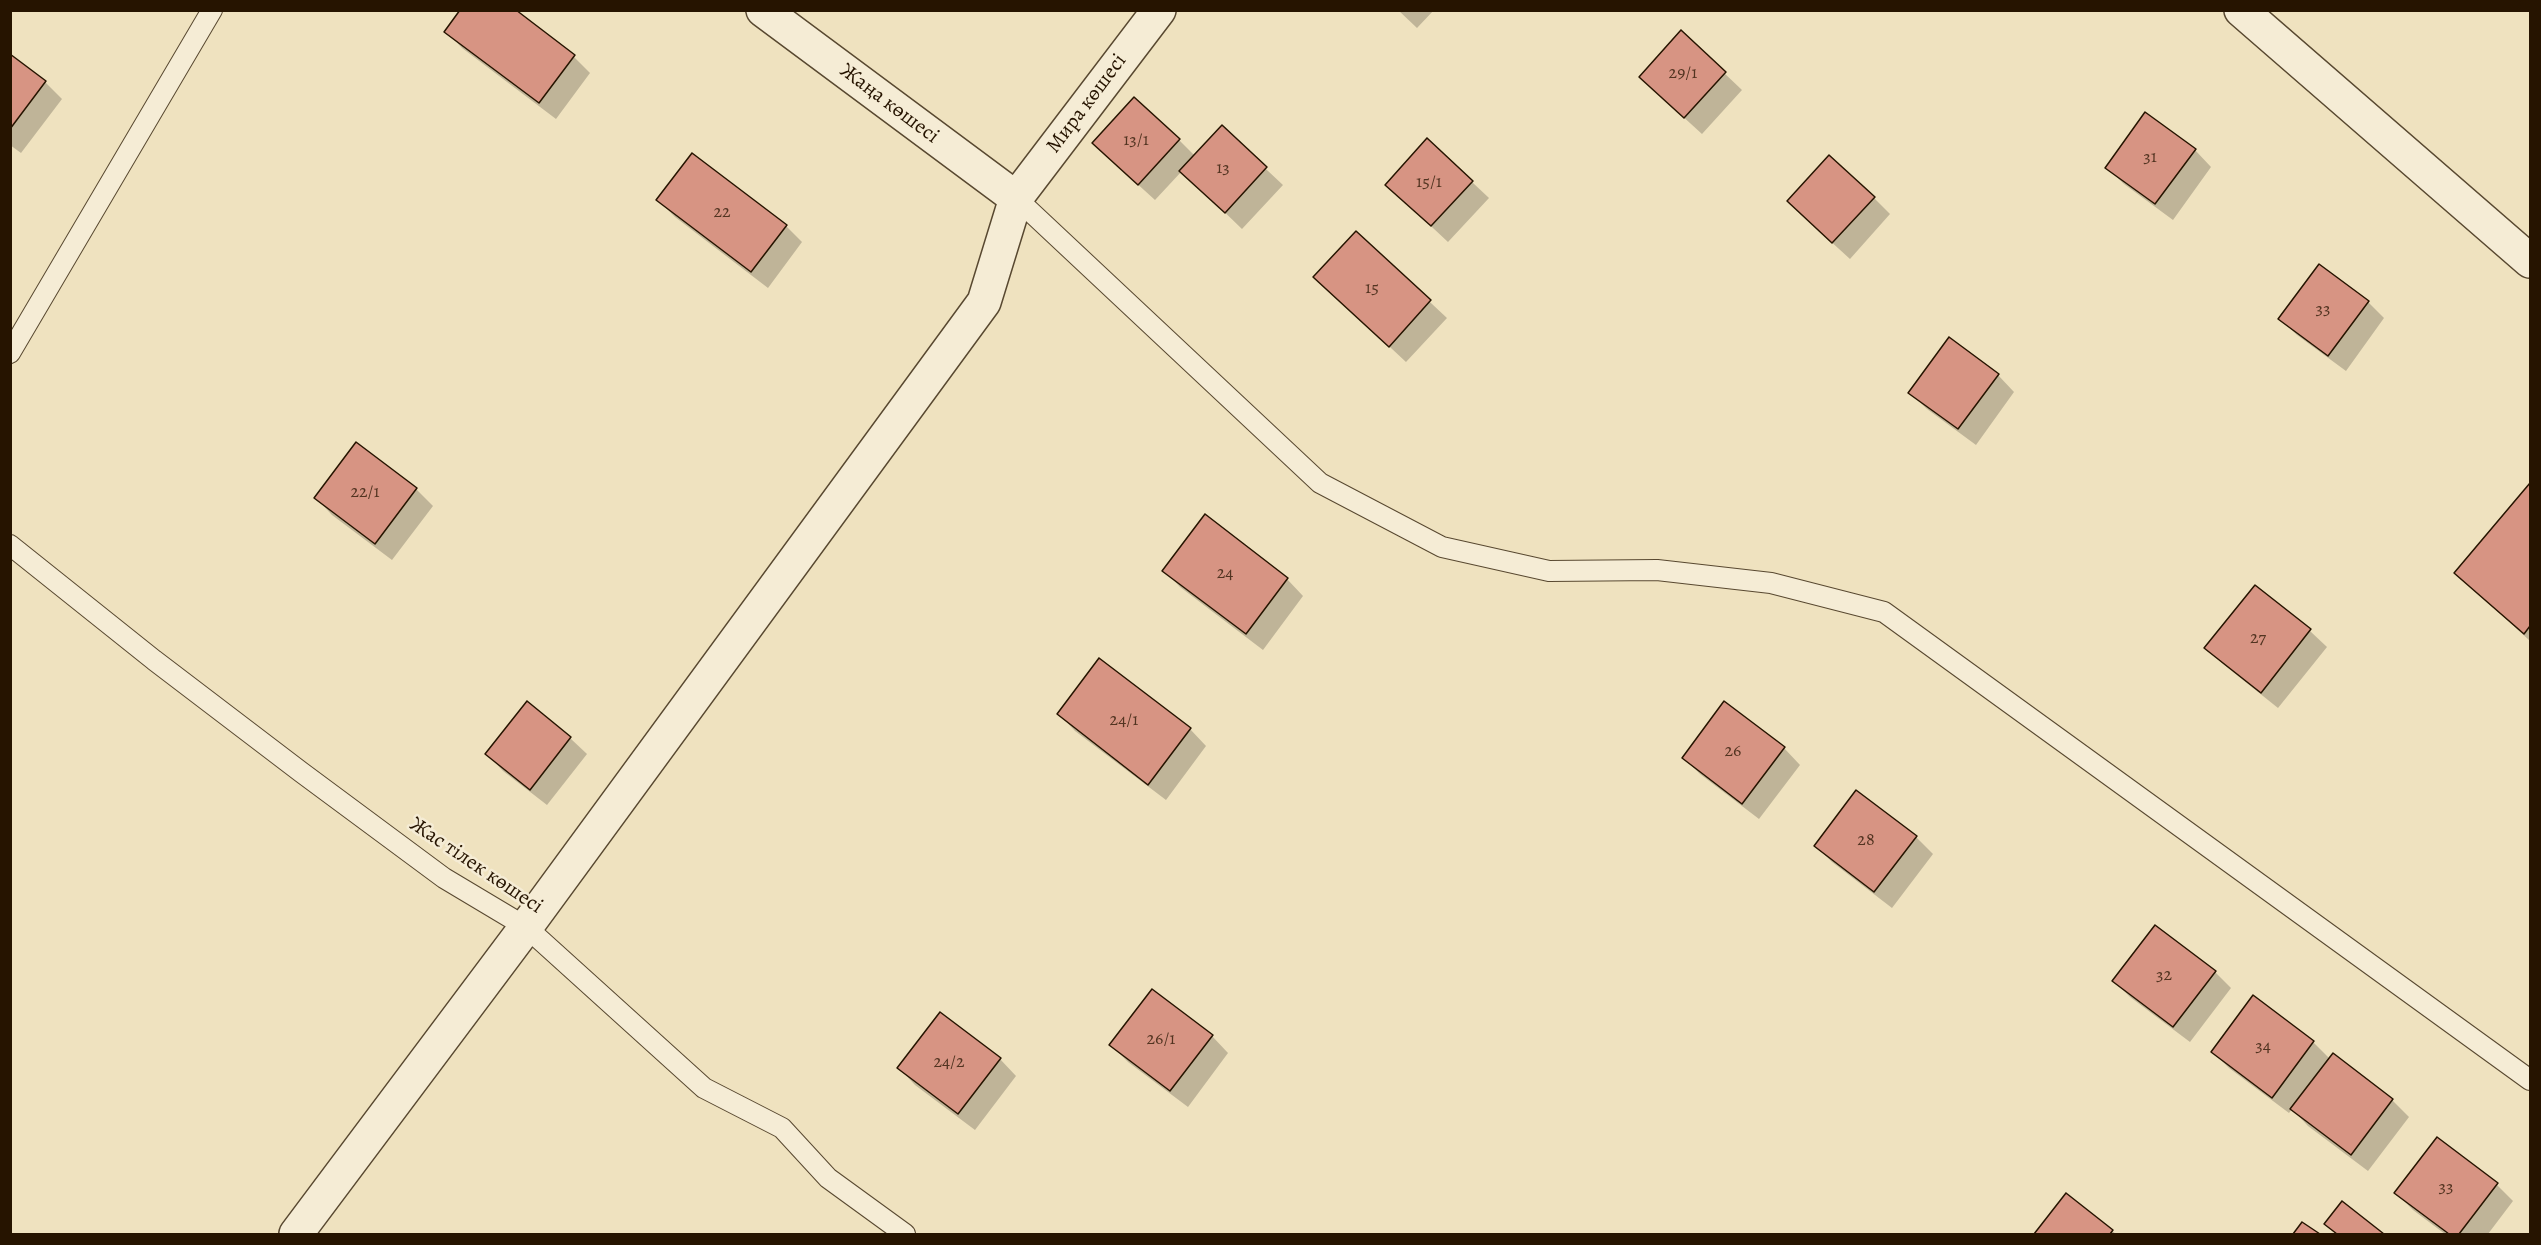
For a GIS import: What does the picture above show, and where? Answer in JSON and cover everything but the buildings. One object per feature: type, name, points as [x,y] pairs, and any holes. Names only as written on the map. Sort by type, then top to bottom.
[{"type":"street","name":"Жаңа көшесі","points":[[763,10],[1016,198]]},
{"type":"street","name":"Мира көшесі","points":[[1016,198],[1159,10]]},
{"type":"street","points":[[2241,10],[2530,261]]},
{"type":"street","points":[[296,1234],[526,927],[984,302],[1016,198]]},
{"type":"lane","points":[[10,353],[212,10]]},
{"type":"lane","points":[[1016,198],[1320,483],[1442,547],[1549,571],[1657,570],[1771,583],[1884,612],[2530,1080]]},
{"type":"lane","name":"Жас тілек көшесі","points":[[10,545],[154,660],[348,807],[444,878],[526,927],[704,1088],[782,1128],[828,1178],[905,1234]]}]
